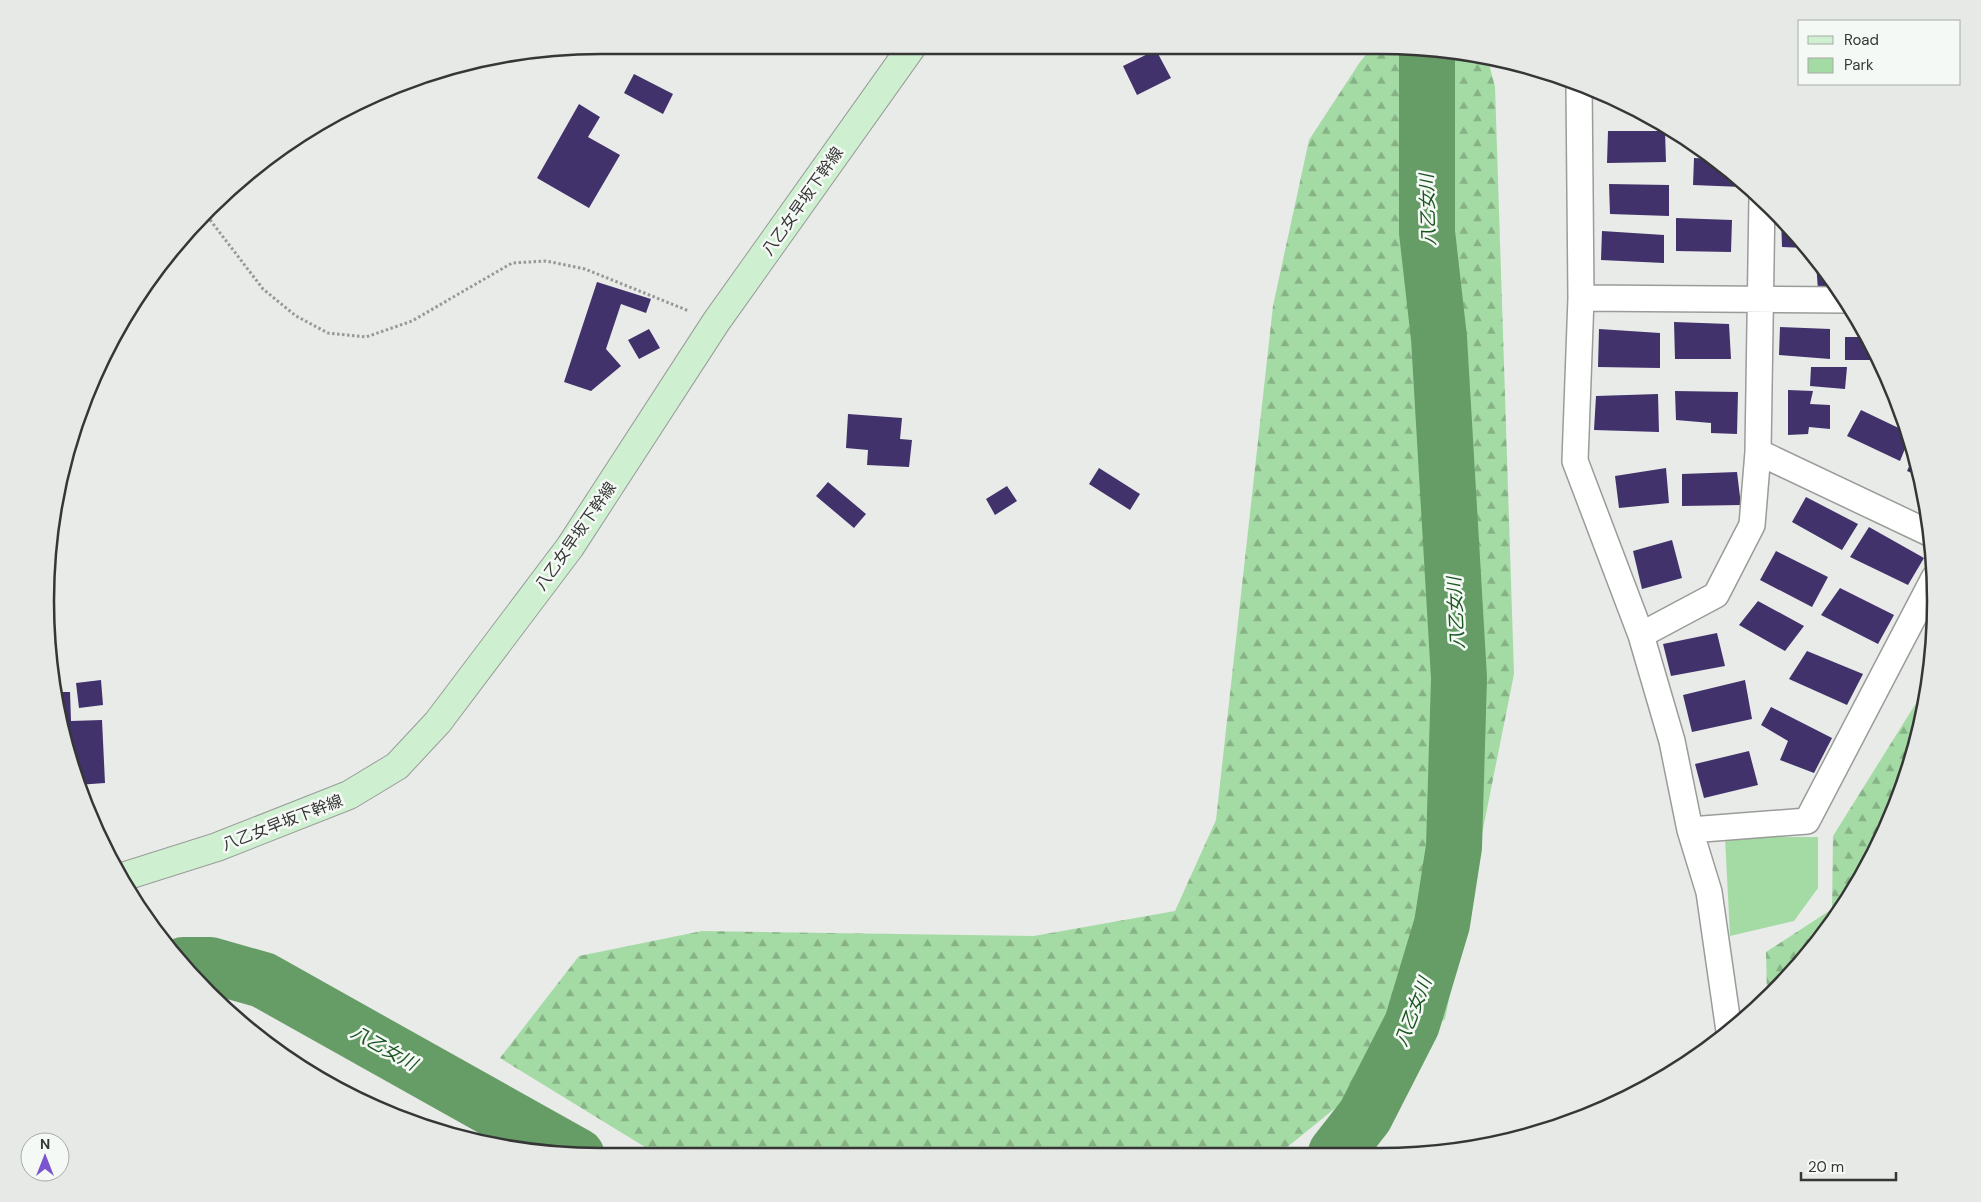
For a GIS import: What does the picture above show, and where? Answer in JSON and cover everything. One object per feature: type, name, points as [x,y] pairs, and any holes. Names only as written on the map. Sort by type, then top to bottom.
[{"type":"street","name":"八乙女早坂下幹線","points":[[127,875],[217,847],[350,795],[397,766],[438,722],[570,547],[716,322],[907,54]]},
{"type":"street","points":[[1579,91],[1582,298],[1575,461],[1642,635],[1672,741],[1690,830],[1709,892],[1729,1022]]},
{"type":"street","points":[[1642,635],[1716,595],[1752,525],[1758,452],[1762,209]]},
{"type":"street","points":[[1582,298],[1837,300]]},
{"type":"street","points":[[1758,452],[1923,530]]},
{"type":"street","points":[[1690,830],[1807,821],[1927,592]]},
{"type":"path","points":[[209,219],[263,289],[296,316],[328,333],[366,337],[412,321],[512,263],[546,260],[585,269],[716,322]]},
{"type":"green space","points":[[1366,54],[1380,54],[1451,58],[1487,64],[1489,64],[1495,87],[1514,674],[1445,1019],[1286,1148],[647,1148],[500,1058],[579,956],[702,931],[1034,936],[1175,911],[1216,820],[1273,306],[1309,140]]},
{"type":"green space","points":[[1918,699],[1909,743],[1898,777],[1871,843],[1835,905],[1814,934],[1767,988],[1766,952],[1832,909],[1833,836]]},
{"type":"green space","points":[[1725,837],[1818,837],[1818,888],[1794,921],[1730,936]]},
{"type":"building","points":[[1148,54],[1158,54],[1171,78],[1137,95],[1123,66]]},
{"type":"building","points":[[634,74],[673,94],[663,114],[624,93]]},
{"type":"building","points":[[579,104],[600,117],[588,137],[620,155],[589,208],[537,178]]},
{"type":"building","points":[[1608,131],[1660,131],[1665,134],[1666,162],[1607,163]]},
{"type":"building","points":[[1694,158],[1701,158],[1737,187],[1693,185]]},
{"type":"building","points":[[1609,184],[1669,185],[1669,216],[1610,214]]},
{"type":"building","points":[[1676,218],[1732,220],[1731,252],[1676,251]]},
{"type":"building","points":[[1781,230],[1797,248],[1782,247]]},
{"type":"building","points":[[1602,231],[1664,235],[1664,263],[1601,260]]},
{"type":"building","points":[[1817,272],[1830,289],[1818,290]]},
{"type":"building","points":[[597,282],[651,299],[646,313],[621,304],[606,349],[621,366],[591,391],[564,382]]},
{"type":"building","points":[[1674,322],[1729,324],[1731,359],[1675,359]]},
{"type":"building","points":[[1780,327],[1830,329],[1830,359],[1779,355]]},
{"type":"building","points":[[649,329],[660,348],[639,359],[628,340]]},
{"type":"building","points":[[1599,329],[1660,333],[1660,368],[1598,367]]},
{"type":"building","points":[[1845,337],[1859,337],[1871,360],[1845,360]]},
{"type":"building","points":[[1811,367],[1847,367],[1845,389],[1810,386]]},
{"type":"building","points":[[1788,390],[1813,391],[1810,404],[1830,405],[1830,429],[1809,427],[1808,434],[1788,435]]},
{"type":"building","points":[[1675,391],[1738,392],[1737,434],[1711,433],[1711,423],[1676,420]]},
{"type":"building","points":[[1658,394],[1659,432],[1594,430],[1596,396]]},
{"type":"building","points":[[1861,410],[1899,428],[1905,448],[1900,461],[1847,436]]},
{"type":"building","points":[[848,414],[902,418],[900,439],[912,440],[909,467],[867,465],[868,450],[846,448]]},
{"type":"building","points":[[1910,464],[1912,473],[1907,471]]},
{"type":"building","points":[[1099,468],[1140,494],[1130,510],[1089,484]]},
{"type":"building","points":[[1666,468],[1669,503],[1619,508],[1615,476]]},
{"type":"building","points":[[1737,472],[1741,505],[1682,506],[1682,474]]},
{"type":"building","points":[[828,482],[866,514],[854,528],[816,496]]},
{"type":"building","points":[[1007,486],[1017,501],[995,515],[986,499]]},
{"type":"building","points":[[1806,497],[1858,524],[1842,550],[1792,522]]},
{"type":"building","points":[[1869,527],[1924,558],[1908,585],[1850,557]]},
{"type":"building","points":[[1672,540],[1682,578],[1642,589],[1633,551]]},
{"type":"building","points":[[1776,551],[1828,577],[1812,607],[1760,580]]},
{"type":"building","points":[[1840,588],[1894,615],[1878,644],[1821,615]]},
{"type":"building","points":[[1758,601],[1804,626],[1785,651],[1739,625]]},
{"type":"building","points":[[1717,633],[1725,666],[1671,676],[1663,644]]},
{"type":"building","points":[[1807,651],[1863,674],[1847,705],[1789,679]]},
{"type":"building","points":[[101,680],[103,705],[79,708],[76,683]]},
{"type":"building","points":[[1745,680],[1752,719],[1692,732],[1683,695]]},
{"type":"building","points":[[61,692],[70,692],[71,721],[102,720],[105,783],[86,784],[72,743]]},
{"type":"building","points":[[1771,707],[1832,738],[1814,773],[1780,760],[1788,741],[1761,725]]},
{"type":"building","points":[[1749,751],[1758,785],[1704,798],[1695,764]]},
{"type":"waterway","name":"八乙女川","points":[[1340,1148],[1365,1116],[1412,1024],[1442,924],[1454,847],[1459,678],[1439,338],[1427,232],[1427,56]]},
{"type":"waterway","name":"八乙女川","points":[[193,965],[210,965],[263,980],[560,1147]]}]
